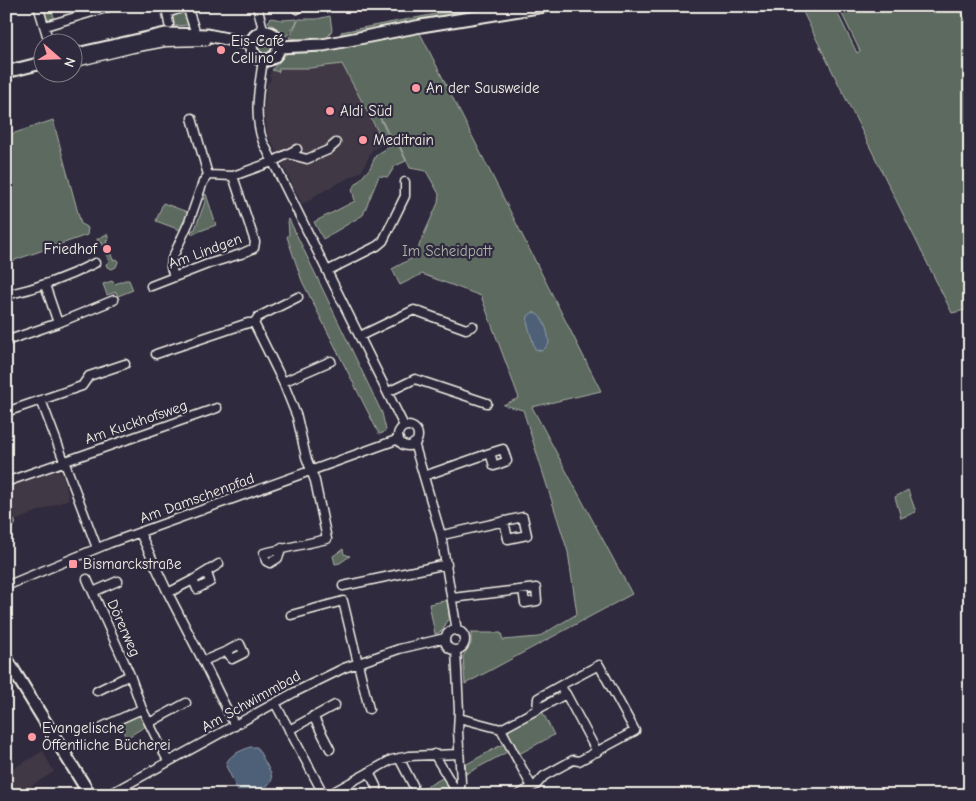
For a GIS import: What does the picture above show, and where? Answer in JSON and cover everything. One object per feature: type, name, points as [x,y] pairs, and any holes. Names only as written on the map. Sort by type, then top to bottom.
[{"type":"main road","points":[[279,47],[323,45],[421,26],[544,6]]},
{"type":"main road","points":[[264,32],[276,37],[279,47],[274,57],[263,60],[254,54],[252,44],[257,36],[264,32]]},
{"type":"main road","points":[[82,53],[155,36],[202,34],[252,44]]},
{"type":"main road","points":[[6,72],[32,66]]},
{"type":"main road","points":[[6,658],[90,795]]},
{"type":"street","points":[[38,6],[46,32]]},
{"type":"street","points":[[82,61],[165,42],[206,41],[187,6],[167,13],[169,24]]},
{"type":"street","points":[[257,6],[264,32]]},
{"type":"street","points":[[45,26],[106,8]]},
{"type":"street","points":[[263,60],[257,116],[262,137],[272,162],[404,426]]},
{"type":"street","points":[[192,118],[208,175]]},
{"type":"street","points":[[288,154],[306,160],[328,150],[336,143]]},
{"type":"street","points":[[208,175],[233,176],[272,162],[297,149]]},
{"type":"street","points":[[174,277],[171,267],[172,259],[189,222],[203,182],[208,175]]},
{"type":"street","name":"Am Lindgen","points":[[151,286],[254,248],[255,242],[233,176]]},
{"type":"street","points":[[327,271],[377,246],[383,240],[405,196],[405,182]]},
{"type":"street","points":[[6,294],[69,277],[95,263]]},
{"type":"street","points":[[45,285],[58,323]]},
{"type":"street","points":[[254,323],[258,316],[298,297]]},
{"type":"street","points":[[6,341],[58,323],[114,300]]},
{"type":"street","points":[[360,336],[414,310],[466,329],[473,326]]},
{"type":"street","points":[[156,354],[248,323],[254,323]]},
{"type":"street","points":[[254,323],[283,382],[297,417],[306,457],[315,480],[327,539],[282,548]]},
{"type":"street","points":[[283,382],[331,361]]},
{"type":"street","points":[[6,412],[82,386],[88,376],[125,364]]},
{"type":"street","points":[[388,392],[415,380],[488,403]]},
{"type":"street","points":[[41,400],[97,548]]},
{"type":"street","name":"Am Kuckhofsweg","points":[[6,482],[217,408]]},
{"type":"street","points":[[404,426],[411,426],[416,430],[418,436],[410,444],[402,444],[399,439],[398,433],[404,426]]},
{"type":"street","name":"Am Damschenpfad","points":[[6,586],[97,548],[399,439]]},
{"type":"street","points":[[410,444],[419,469],[423,474],[441,535],[452,598],[454,631],[445,641],[450,649],[456,650],[462,647],[465,641],[463,634],[454,631]]},
{"type":"street","points":[[423,474],[490,454]]},
{"type":"street","points":[[441,535],[504,521]]},
{"type":"street","points":[[140,533],[235,726]]},
{"type":"street","points":[[168,593],[207,573],[219,564]]},
{"type":"street","points":[[343,586],[447,564]]},
{"type":"street","name":"Dörerweg","points":[[86,579],[130,675],[142,709],[168,761]]},
{"type":"street","name":"Dörerweg","points":[[92,592],[118,581]]},
{"type":"street","points":[[452,598],[523,590]]},
{"type":"street","points":[[291,615],[343,601],[370,708]]},
{"type":"street","name":"Am Schwimmbad","points":[[108,795],[295,692],[357,662],[413,646],[445,641]]},
{"type":"street","points":[[456,650],[459,754],[462,782],[458,794]]},
{"type":"street","points":[[203,661],[227,651]]},
{"type":"street","points":[[518,795],[532,787],[544,776],[573,760],[579,761],[635,731],[599,665],[540,696],[537,710]]},
{"type":"street","name":"Dörerweg","points":[[97,691],[130,675]]},
{"type":"street","points":[[563,684],[562,689],[597,752]]},
{"type":"street","points":[[459,718],[501,729],[566,694]]},
{"type":"street","points":[[149,723],[186,703]]},
{"type":"street","points":[[275,703],[324,795]]},
{"type":"street","points":[[290,730],[335,705]]},
{"type":"street","points":[[104,726],[142,709]]},
{"type":"street","points":[[313,716],[330,749]]},
{"type":"street","points":[[501,729],[532,787]]},
{"type":"street","points":[[328,795],[341,792],[390,760],[434,754],[459,754]]},
{"type":"street","points":[[434,754],[458,794]]},
{"type":"street","points":[[400,758],[413,786]]},
{"type":"street","points":[[369,772],[377,788]]},
{"type":"shaded area","points":[[352,61],[392,140],[372,150],[362,171],[302,204],[268,135],[264,111],[267,82],[269,83],[271,78],[269,77],[271,71],[279,72],[279,68],[311,68]]},
{"type":"shaded area","points":[[56,470],[62,473],[69,499],[14,521],[6,510],[6,488]]},
{"type":"shaded area","points":[[43,751],[54,772],[16,795],[6,795],[6,773]]},
{"type":"green space","points":[[41,6],[51,6],[55,21],[47,22]]},
{"type":"green space","points":[[478,6],[501,6],[341,34],[341,32]]},
{"type":"green space","name":"Im Scheidpatt","points":[[567,6],[588,6],[420,33],[601,391],[532,407],[632,594],[465,684],[463,656],[471,644],[471,633],[501,633],[503,640],[538,637],[577,614],[568,552],[523,410],[503,405],[519,398],[481,296],[422,274],[400,285],[392,269],[416,256],[438,203],[439,194],[426,171],[410,168],[398,142],[395,143],[398,144],[406,161],[395,166],[388,177],[379,176],[363,215],[323,239],[314,222],[355,201],[352,189],[370,168],[376,155],[394,144],[375,107],[390,140],[384,143],[342,64],[310,68],[279,68],[279,72],[272,70],[289,51]]},
{"type":"green space","points":[[800,6],[834,6],[857,53],[860,51],[838,6],[958,6],[970,29],[970,309],[952,313]]},
{"type":"green space","points":[[184,9],[190,25],[174,26],[170,14]]},
{"type":"green space","points":[[330,16],[332,30],[328,37],[309,40],[289,38],[299,19],[317,19]]},
{"type":"green space","points":[[271,18],[282,20],[297,19],[297,22],[287,36],[268,22]]},
{"type":"green space","points":[[265,36],[272,39],[275,46],[272,53],[265,56],[258,53],[255,46],[258,39]]},
{"type":"green space","points":[[53,120],[81,224],[88,228],[87,235],[6,263],[6,136]]},
{"type":"green space","points":[[206,194],[216,225],[192,234],[191,231],[195,229],[205,202],[204,195]]},
{"type":"green space","points":[[163,203],[190,213],[183,231],[156,221]]},
{"type":"green space","points":[[289,219],[382,413],[386,430],[383,433],[379,434],[302,281],[287,237],[289,234]]},
{"type":"green space","points":[[107,234],[109,240],[106,241],[113,260],[117,259],[118,262],[116,267],[112,269],[107,267],[106,264],[109,262],[102,242],[98,243],[97,239]]},
{"type":"green space","points":[[129,280],[133,290],[118,296],[116,292],[107,295],[103,284],[112,281],[115,284]]},
{"type":"green space","points":[[908,490],[916,512],[901,518],[895,497]]},
{"type":"green space","points":[[343,549],[344,554],[350,556],[335,564],[333,556]]},
{"type":"green space","points":[[449,600],[449,620],[446,621],[441,631],[435,634],[429,604]]},
{"type":"green space","points":[[542,711],[554,735],[519,754],[508,730]]},
{"type":"green space","points":[[137,713],[146,726],[126,738],[119,721]]},
{"type":"green space","points":[[505,743],[509,751],[466,774],[465,765]]},
{"type":"green space","points":[[444,777],[449,788],[437,795],[418,795],[419,791]]},
{"type":"water","points":[[533,312],[540,317],[547,330],[549,344],[542,351],[535,349],[527,322],[528,316]]},
{"type":"water","points":[[250,747],[257,747],[271,773],[272,780],[268,785],[251,795],[240,795],[226,766],[232,756]]},
{"type":"place","name":"Eis-Café Cellino´","points":[[221,50]]},
{"type":"place","name":"An der Sausweide","points":[[416,88]]},
{"type":"place","name":"Aldi Süd","points":[[330,111]]},
{"type":"place","name":"Meditrain","points":[[363,140]]},
{"type":"place","name":"Friedhof","points":[[107,249]]},
{"type":"place","name":"Bismarckstraße","points":[[73,564]]},
{"type":"place","name":"Evangelische Öffentliche Bücherei","points":[[32,737]]}]
